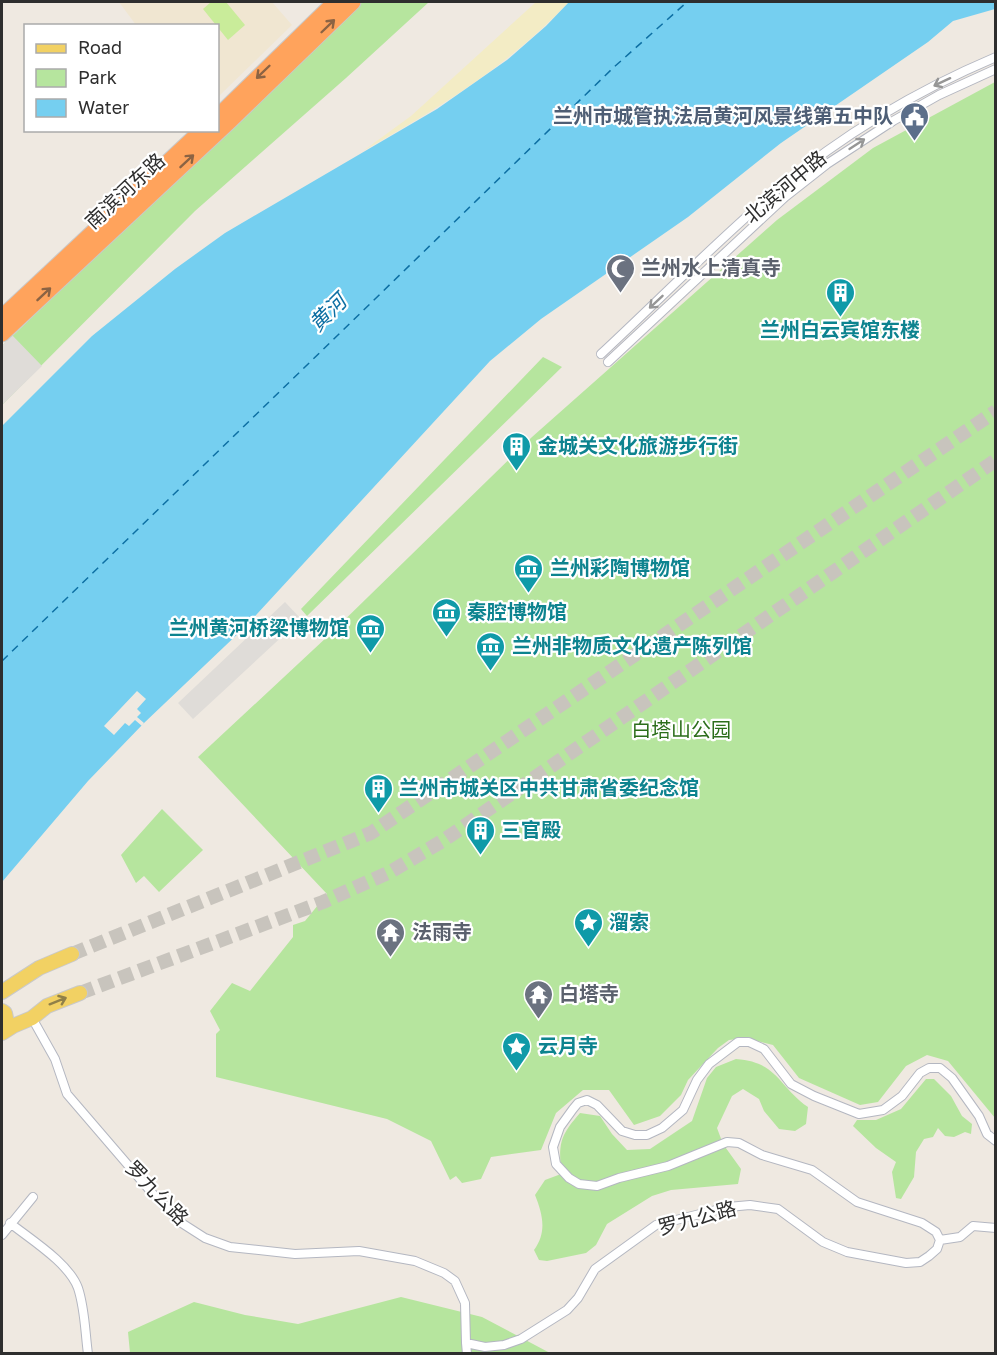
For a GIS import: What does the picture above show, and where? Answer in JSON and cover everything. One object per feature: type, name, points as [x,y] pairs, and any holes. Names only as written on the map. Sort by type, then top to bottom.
[{"type":"highway","points":[[219,115],[335,2]]},
{"type":"highway","name":"南滨河东路","points":[[219,132],[353,2]]},
{"type":"highway","name":"南滨河东路","points":[[2,317],[200,132]]},
{"type":"highway","name":"南滨河东路","points":[[2,334],[219,132]]},
{"type":"main road","points":[[2,992],[39,968],[72,954]]},
{"type":"main road","points":[[2,1033],[32,1018],[47,1006],[80,993]]},
{"type":"main road","points":[[2,1011],[6,1018],[2,1027]]},
{"type":"street","name":"北滨河中路","points":[[601,354],[778,189],[821,155],[887,112],[934,86],[996,57]]},
{"type":"street","name":"北滨河中路","points":[[608,362],[784,197],[827,164],[892,121],[939,95],[996,69]]},
{"type":"street","name":"罗九公路","points":[[32,1018],[55,1059],[67,1094],[180,1222],[205,1238],[230,1247],[295,1254],[359,1251],[415,1261],[444,1273],[455,1281],[465,1303],[466,1343],[485,1347],[504,1345],[521,1339],[567,1310],[578,1298],[595,1269],[656,1225],[728,1207],[750,1205],[778,1209],[822,1242],[847,1252],[906,1263],[920,1262],[929,1256],[937,1249],[940,1240]]},
{"type":"street","points":[[996,1141],[987,1134],[979,1116],[952,1078],[940,1068],[929,1068],[920,1073],[902,1096],[883,1110],[859,1114],[791,1084],[764,1049],[749,1041],[738,1042],[709,1064],[697,1080],[683,1110],[662,1128],[647,1135],[635,1136],[621,1131],[597,1105],[586,1101],[578,1103],[560,1127],[553,1147],[556,1164],[568,1178],[579,1184],[597,1186],[668,1166],[727,1142],[739,1143],[762,1155],[812,1170],[857,1202],[922,1223],[936,1232],[940,1240],[960,1237],[973,1226],[996,1228]]},
{"type":"street","points":[[2,1236],[10,1223],[33,1197]]},
{"type":"street","points":[[10,1223],[69,1272],[77,1286],[83,1307],[88,1353]]},
{"type":"street","points":[[466,1343],[467,1353]]},
{"type":"shaded area","points":[[119,2],[272,2],[292,25],[219,96],[219,24],[135,24]]},
{"type":"shaded area","points":[[12,335],[42,366],[2,405],[2,346]]},
{"type":"shaded area","points":[[285,602],[301,619],[193,719],[178,703]]},
{"type":"green space","points":[[211,2],[226,2],[245,25],[228,40],[219,29],[219,24],[215,24],[203,9]]},
{"type":"green space","points":[[361,2],[429,2],[195,211],[2,405],[2,346]]},
{"type":"green space","name":"白塔山公园","points":[[995,82],[995,1118],[948,1061],[927,1055],[906,1066],[878,1102],[860,1105],[799,1078],[773,1045],[746,1038],[729,1040],[718,1048],[688,1080],[681,1095],[660,1116],[634,1125],[609,1090],[583,1090],[556,1113],[541,1150],[491,1157],[481,1179],[462,1183],[456,1176],[450,1180],[431,1141],[387,1119],[216,1077],[216,1034],[220,1030],[210,1011],[232,983],[250,991],[293,937],[293,925],[305,921],[327,894],[198,757],[328,636],[532,437],[777,220],[873,148]]},
{"type":"green space","points":[[543,357],[562,367],[307,616],[301,609]]},
{"type":"green space","points":[[162,809],[203,850],[159,892],[144,876],[136,883],[121,855]]},
{"type":"green space","points":[[736,1059],[761,1065],[777,1076],[808,1107],[806,1124],[795,1131],[779,1129],[764,1111],[759,1099],[743,1089],[732,1096],[717,1128],[723,1144],[741,1169],[738,1184],[671,1190],[652,1196],[607,1224],[596,1245],[586,1253],[547,1261],[539,1260],[534,1250],[541,1237],[542,1223],[535,1195],[545,1180],[561,1174],[562,1141],[568,1128],[580,1113],[600,1116],[627,1150],[650,1149],[692,1121],[707,1078],[716,1067]]},
{"type":"green space","points":[[926,1079],[934,1079],[951,1096],[962,1116],[972,1124],[971,1134],[965,1132],[954,1137],[945,1136],[938,1128],[933,1137],[924,1139],[916,1152],[914,1177],[901,1199],[896,1198],[892,1172],[896,1162],[876,1148],[853,1126],[857,1120],[876,1120],[901,1109]]},
{"type":"green space","points":[[401,1297],[482,1317],[550,1353],[130,1353],[128,1332],[194,1302],[245,1315],[298,1324]]},
{"type":"sand","points":[[536,2],[569,2],[546,25],[497,66],[446,102],[363,151],[411,116]]},
{"type":"water","name":"黄河","points":[[569,2],[995,2],[995,9],[953,21],[928,42],[781,143],[688,217],[541,319],[490,361],[245,627],[144,723],[88,781],[2,882],[2,426],[92,336],[175,269],[225,233],[437,109],[507,60],[546,26]]},
{"type":"pier","points":[[137,691],[146,699],[137,709],[141,713],[137,717],[144,723],[142,726],[135,720],[129,726],[125,723],[114,735],[104,726]]},
{"type":"ferry route","points":[[2,661],[613,68],[687,2]]},
{"type":"tunnel","points":[[72,954],[371,833],[996,411]]},
{"type":"tunnel","points":[[80,993],[323,902],[390,872],[444,840],[996,460]]},
{"type":"place","name":"兰州市城管执法局黄河风景线第五中队","points":[[914,142]]},
{"type":"place","name":"兰州水上清真寺","points":[[620,294]]},
{"type":"place","name":"兰州白云宾馆东楼","points":[[840,318]]},
{"type":"place","name":"金城关文化旅游步行街","points":[[517,472]]},
{"type":"place","name":"兰州彩陶博物馆","points":[[529,594]]},
{"type":"place","name":"秦腔博物馆","points":[[446,638]]},
{"type":"place","name":"兰州黄河桥梁博物馆","points":[[370,654]]},
{"type":"place","name":"兰州非物质文化遗产陈列馆","points":[[491,672]]},
{"type":"place","name":"兰州市城关区中共甘肃省委纪念馆","points":[[378,814]]},
{"type":"place","name":"三官殿","points":[[480,856]]},
{"type":"place","name":"溜索","points":[[588,948]]},
{"type":"place","name":"法雨寺","points":[[391,958]]},
{"type":"place","name":"白塔寺","points":[[538,1020]]},
{"type":"place","name":"云月寺","points":[[517,1072]]}]
